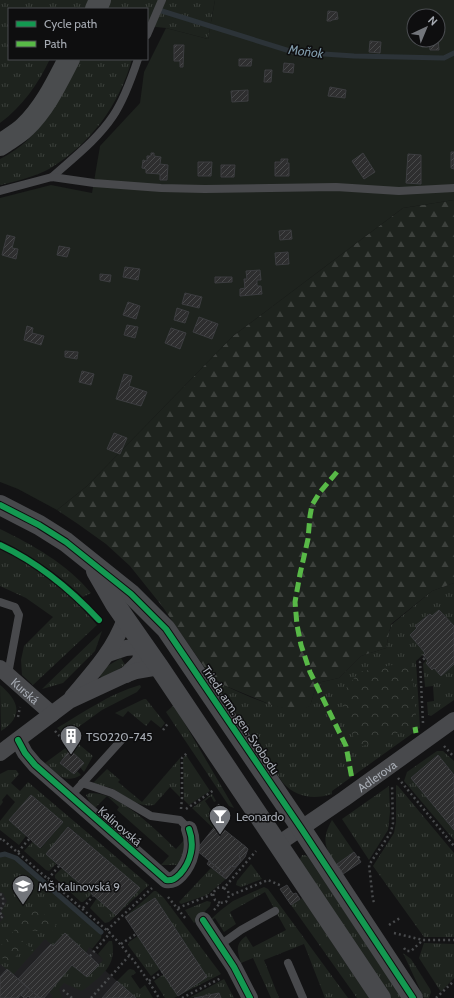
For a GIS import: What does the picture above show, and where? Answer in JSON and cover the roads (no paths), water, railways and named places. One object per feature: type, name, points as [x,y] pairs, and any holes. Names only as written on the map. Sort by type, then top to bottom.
[{"type":"highway","points":[[0,145],[26,126],[39,110],[55,87],[68,60]]},
{"type":"street","name":"Trieda arm. gen. Svobodu","points":[[0,505],[40,525],[66,542],[131,594],[166,629],[301,828],[413,998]]},
{"type":"street","name":"Trieda arm. gen. Svobodu","points":[[90,561],[115,604],[145,646],[381,998]]},
{"type":"street","points":[[142,604],[146,622],[145,646]]},
{"type":"street","name":"Kurská","points":[[69,701],[108,654],[125,619]]},
{"type":"street","points":[[108,654],[126,648],[145,646],[156,646],[167,652],[204,705],[215,716],[232,727]]},
{"type":"street","name":"Kurská","points":[[125,675],[139,662],[145,646]]},
{"type":"street","name":"Kurská","points":[[0,753],[69,701],[125,675],[136,671],[159,667]]},
{"type":"street","name":"Kurská","points":[[4,671],[52,714]]},
{"type":"street","name":"Adlerova","points":[[278,844],[350,796],[453,723]]},
{"type":"street","name":"Kalinovská","points":[[18,740],[25,753],[35,765],[166,880],[176,878],[188,864],[192,846],[192,839],[189,829]]},
{"type":"street","points":[[203,920],[234,967],[250,998]]},
{"type":"lane","points":[[148,33],[162,0]]},
{"type":"lane","points":[[52,177],[82,151],[114,116],[138,60]]},
{"type":"lane","points":[[0,191],[52,177],[94,183],[161,188],[205,189],[336,187],[399,191],[454,188]]},
{"type":"lane","points":[[0,602],[15,607],[19,615],[4,671]]},
{"type":"lane","points":[[70,797],[126,736]]},
{"type":"lane","points":[[82,783],[112,793],[151,816],[180,820],[189,829]]},
{"type":"lane","points":[[220,945],[241,930],[275,911]]},
{"type":"lane","points":[[288,963],[303,998]]},
{"type":"waterway","name":"Moňok","points":[[162,11],[293,52],[354,56],[444,58],[454,53]]},
{"type":"waterway","points":[[0,855],[5,854],[16,858],[101,932]]},
{"type":"place","name":"TS0220-745","points":[[71,756]]},
{"type":"place","name":"Leonardo","points":[[220,836]]},
{"type":"place","name":"MŠ Kalinovská 9","points":[[23,906]]}]
